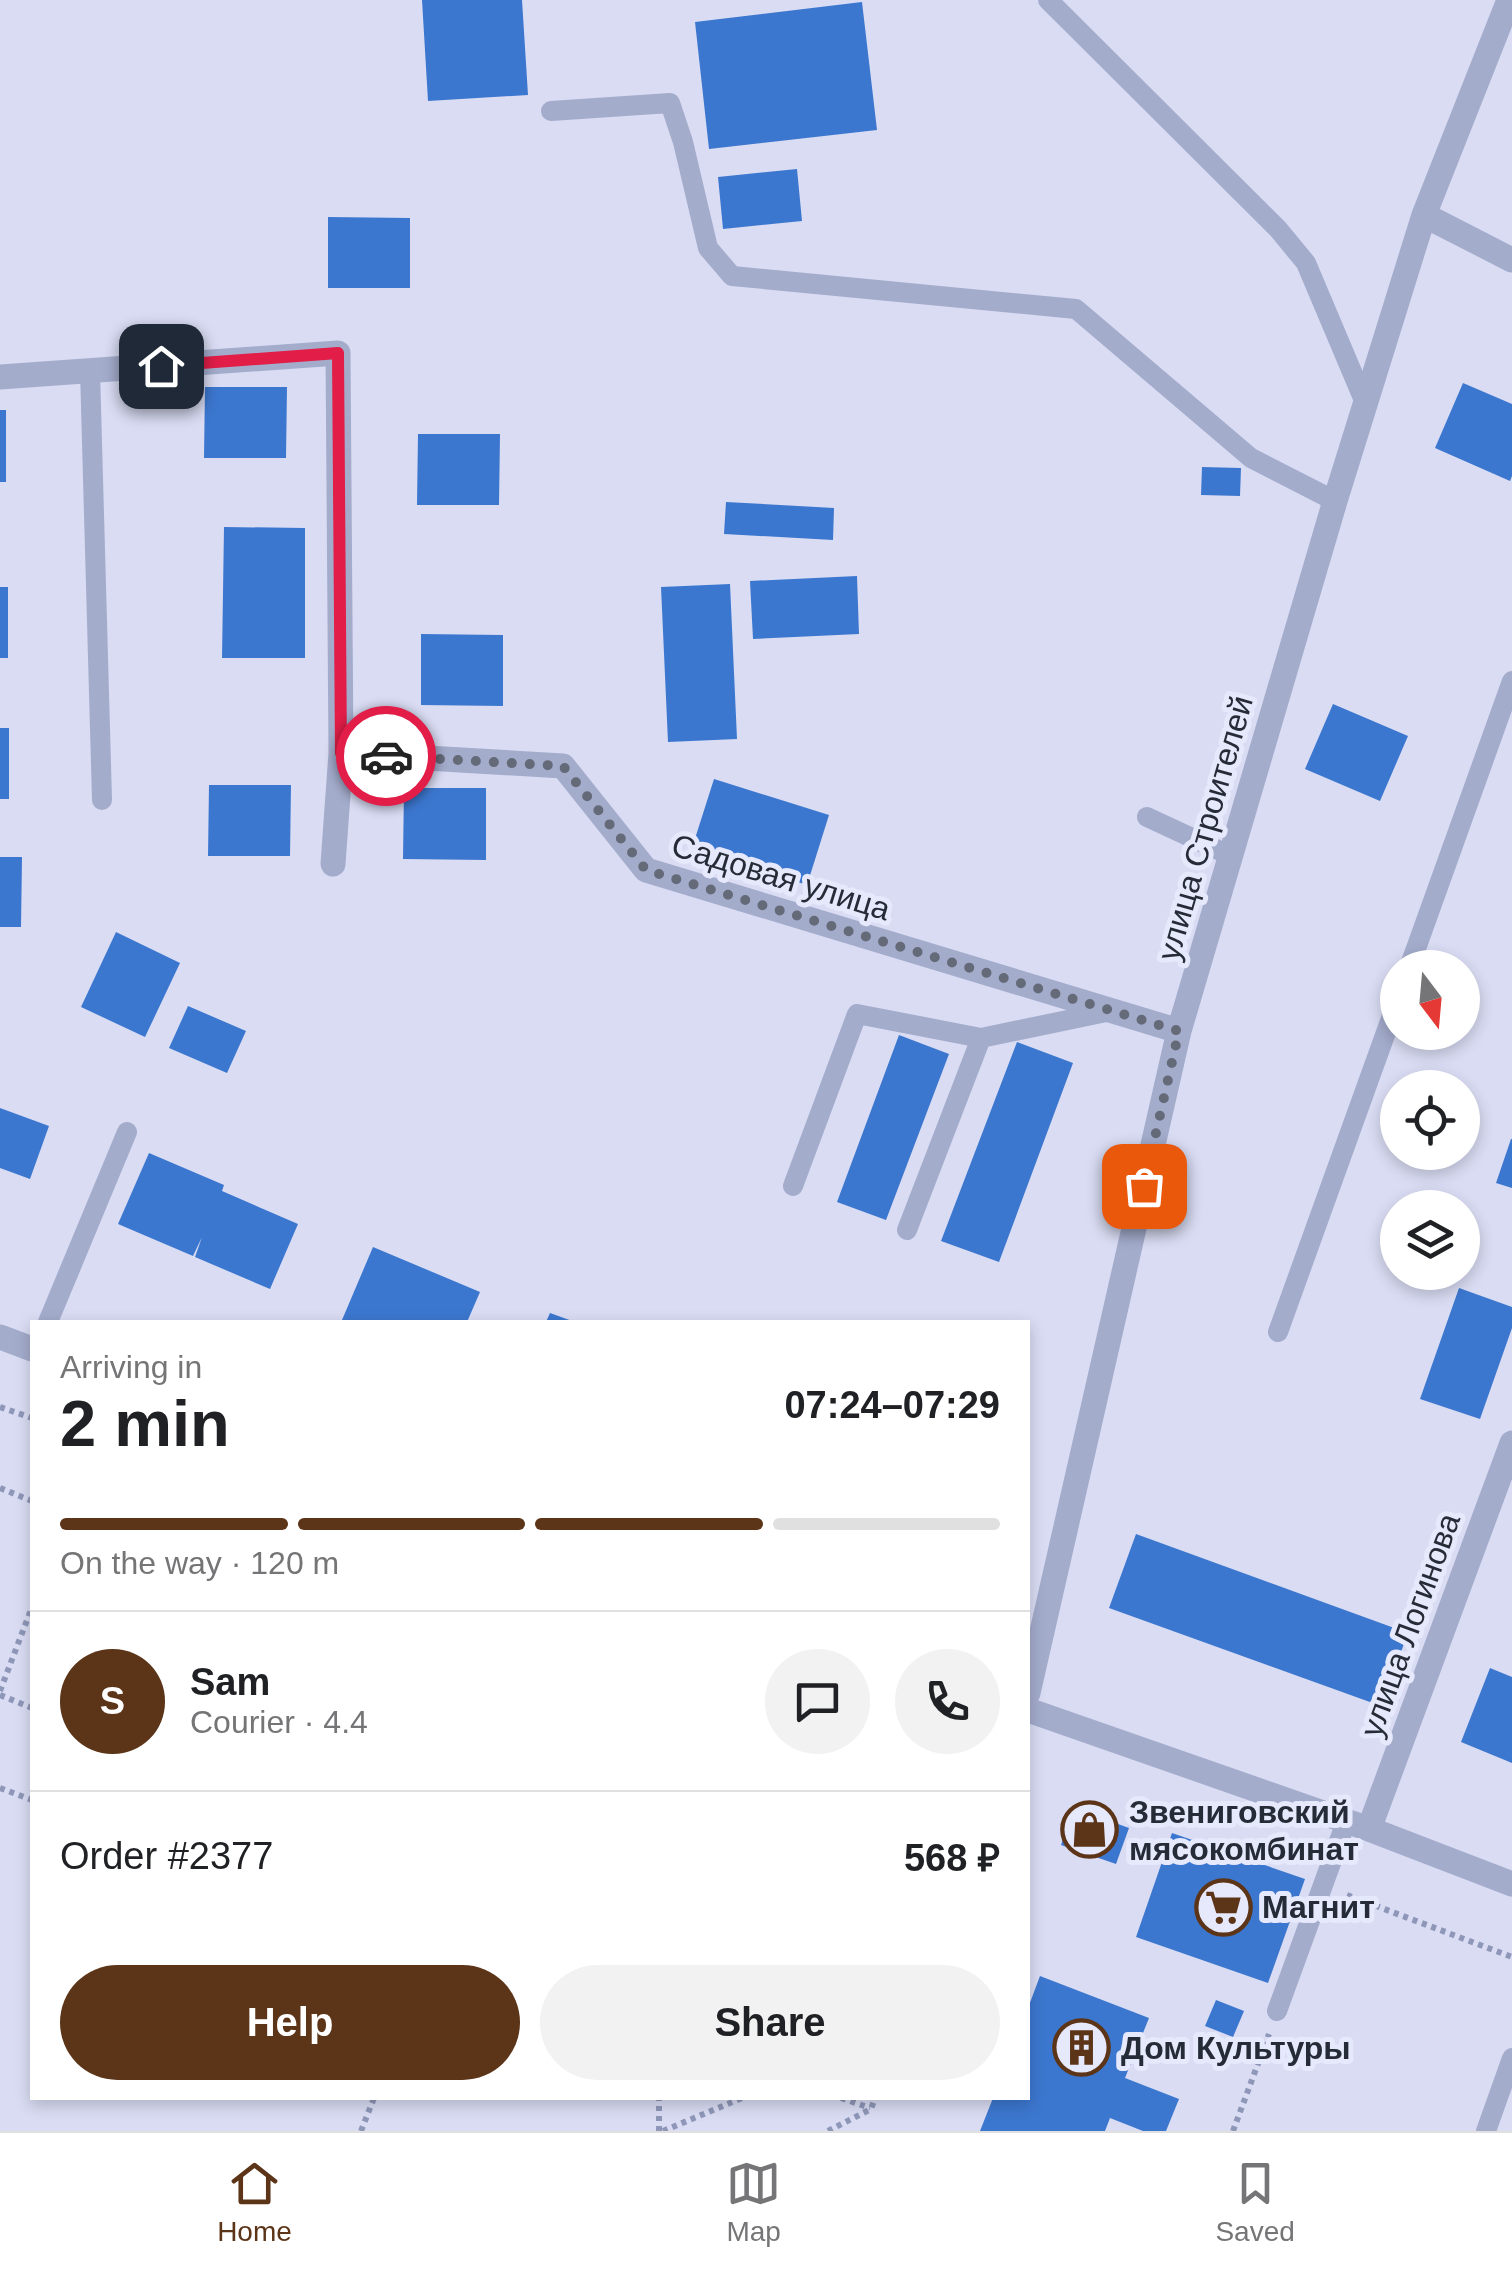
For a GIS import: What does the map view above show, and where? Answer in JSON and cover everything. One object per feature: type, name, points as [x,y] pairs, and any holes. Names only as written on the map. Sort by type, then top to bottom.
[{"type":"street","name":"улица Строителей","points":[[1030,1684],[1179,1031],[1424,215],[1509,0]]},
{"type":"street","points":[[1424,215],[1512,260]]},
{"type":"street","points":[[0,377],[338,353],[341,753],[333,864]]},
{"type":"street","name":"Садовая улица","points":[[341,753],[563,766],[646,870],[1179,1031]]},
{"type":"street","points":[[0,1337],[30,1348]]},
{"type":"street","name":"улица Логинова","points":[[1357,1826],[1512,1443]]},
{"type":"street","points":[[1030,1711],[1512,1884]]},
{"type":"lane","points":[[1048,0],[1278,229],[1306,262],[1366,405]]},
{"type":"lane","points":[[551,112],[670,103],[708,248],[732,276],[1076,309],[1252,458],[1335,501]]},
{"type":"lane","points":[[90,371],[102,800]]},
{"type":"lane","points":[[1415,950],[1512,681]]},
{"type":"lane","points":[[1147,817],[1231,856]]},
{"type":"lane","points":[[793,1186],[858,1014],[981,1038],[1113,1011]]},
{"type":"lane","points":[[907,1230],[981,1038]]},
{"type":"lane","points":[[1278,1332],[1380,1049]]},
{"type":"lane","points":[[49,1320],[127,1132]]},
{"type":"lane","points":[[1277,2010],[1322,1886],[1357,1826]]},
{"type":"lane","points":[[1486,2131],[1512,2058]]},
{"type":"path","points":[[0,1407],[30,1417]]},
{"type":"path","points":[[0,1488],[30,1500]]},
{"type":"path","points":[[30,1613],[0,1693],[30,1707]]},
{"type":"path","points":[[0,1788],[30,1799]]},
{"type":"path","points":[[1322,1886],[1512,1957]]},
{"type":"path","points":[[1234,2131],[1277,2010]]},
{"type":"path","points":[[361,2131],[373,2100]]},
{"type":"path","points":[[660,2100],[661,2131],[737,2100]]},
{"type":"path","points":[[847,2100],[871,2108]]},
{"type":"path","points":[[828,2131],[871,2108],[874,2100]]},
{"type":"building","points":[[422,0],[522,0],[528,95],[428,101]]},
{"type":"building","points":[[862,2],[877,130],[709,149],[695,22]]},
{"type":"building","points":[[797,169],[802,221],[723,229],[718,177]]},
{"type":"building","points":[[328,217],[410,218],[410,288],[328,288]]},
{"type":"building","points":[[1463,383],[1512,404],[1510,481],[1435,448]]},
{"type":"building","points":[[205,387],[287,387],[286,458],[204,458]]},
{"type":"building","points":[[0,410],[6,410],[6,482],[0,482]]},
{"type":"building","points":[[418,434],[500,434],[499,505],[417,505]]},
{"type":"building","points":[[1202,467],[1241,468],[1240,496],[1201,495]]},
{"type":"building","points":[[726,502],[834,508],[833,540],[724,534]]},
{"type":"building","points":[[224,527],[305,528],[305,658],[222,658]]},
{"type":"building","points":[[857,576],[859,634],[753,639],[750,581]]},
{"type":"building","points":[[730,584],[737,739],[668,742],[661,587]]},
{"type":"building","points":[[0,587],[8,587],[8,658],[0,658]]},
{"type":"building","points":[[421,634],[503,635],[503,706],[421,705]]},
{"type":"building","points":[[1333,704],[1408,736],[1380,801],[1305,769]]},
{"type":"building","points":[[0,728],[9,728],[9,799],[0,799]]},
{"type":"building","points":[[714,779],[829,815],[807,885],[692,848]]},
{"type":"building","points":[[209,785],[291,785],[290,856],[208,856]]},
{"type":"building","points":[[404,788],[486,788],[486,860],[403,859]]},
{"type":"building","points":[[0,857],[22,857],[21,927],[0,927]]},
{"type":"building","points":[[116,932],[180,963],[145,1037],[81,1007]]},
{"type":"building","points":[[188,1006],[246,1031],[227,1073],[169,1048]]},
{"type":"building","points":[[899,1035],[949,1054],[886,1220],[837,1202]]},
{"type":"building","points":[[1017,1042],[1073,1063],[999,1262],[941,1241]]},
{"type":"building","points":[[0,1108],[49,1126],[30,1179],[0,1168]]},
{"type":"building","points":[[1512,1139],[1512,1188],[1496,1183]]},
{"type":"building","points":[[149,1153],[224,1185],[222,1191],[298,1224],[270,1289],[195,1257],[202,1237],[193,1256],[118,1224]]},
{"type":"building","points":[[373,1247],[480,1292],[468,1320],[342,1320]]},
{"type":"building","points":[[1458,1290],[1512,1307],[1512,1328],[1480,1419],[1420,1399]]},
{"type":"building","points":[[550,1313],[569,1320],[547,1320]]},
{"type":"building","points":[[1136,1534],[1408,1633],[1381,1706],[1109,1608]]},
{"type":"building","points":[[1490,1668],[1512,1677],[1512,1763],[1461,1742]]},
{"type":"building","points":[[1074,1808],[1129,1828],[1116,1864],[1061,1845]]},
{"type":"building","points":[[1172,1833],[1305,1879],[1268,1983],[1136,1937]]},
{"type":"building","name":"Дом Культуры","points":[[1040,1976],[1149,2018],[1125,2078],[1179,2099],[1166,2131],[1143,2131],[1110,2118],[1105,2131],[980,2131],[992,2100],[1030,2100],[1030,2003]]},
{"type":"building","points":[[1216,2000],[1244,2011],[1233,2037],[1205,2026]]},
{"type":"way so far","points":[[386,756],[563,766],[646,870],[1179,1031],[1144,1186]]},
{"type":"place","name":"Звениговский мясокомбинат","points":[[1090,1830]]},
{"type":"place","name":"Магнит","points":[[1223,1907]]},
{"type":"place","name":"Дом Культуры","points":[[1082,2048]]},
{"type":"route","points":[[161,366],[338,353],[341,753],[386,756]]}]
